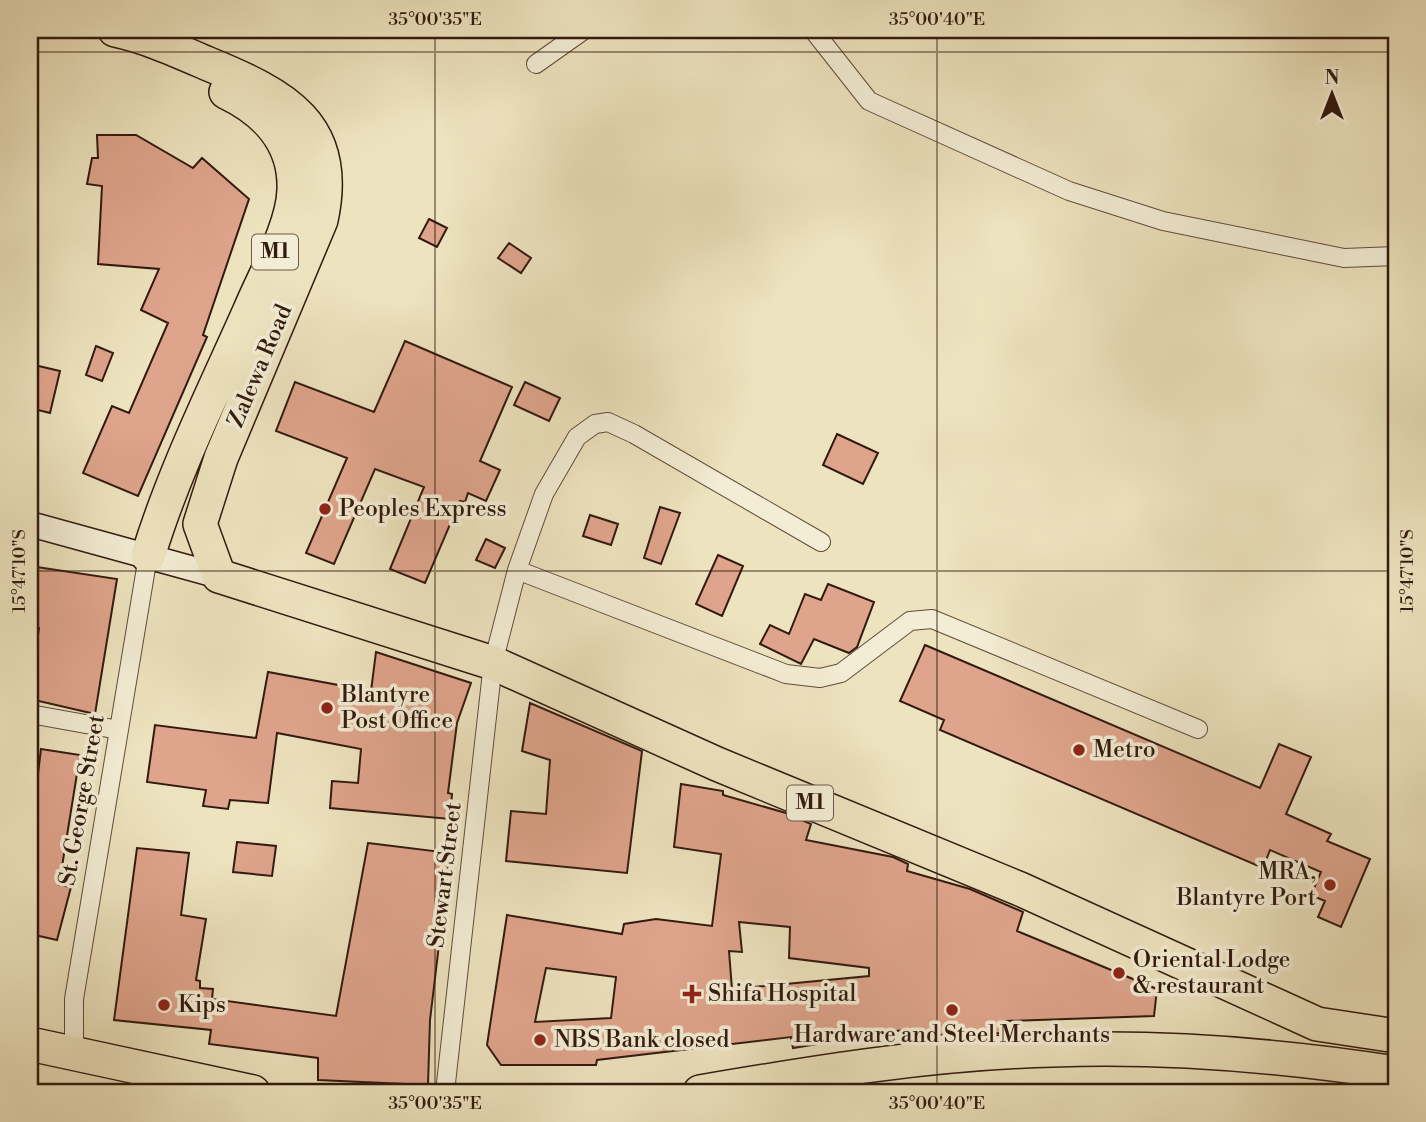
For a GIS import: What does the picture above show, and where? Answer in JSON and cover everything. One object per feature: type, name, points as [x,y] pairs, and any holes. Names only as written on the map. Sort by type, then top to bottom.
[{"type":"highway","name":"Zalewa Road","points":[[105,30],[131,51],[210,84],[258,110],[275,127],[285,145],[294,192],[277,248],[165,500],[148,556]]},
{"type":"highway","name":"Zalewa Road","points":[[115,30],[140,35],[255,83],[284,101],[305,120],[316,137],[325,164],[327,194],[321,220],[221,458],[200,524],[219,576]]},
{"type":"highway","name":"M1","points":[[219,576],[494,663],[717,764],[1020,889],[1317,1024],[1396,1036]]},
{"type":"highway","points":[[30,1044],[253,1092]]},
{"type":"highway","points":[[700,1092],[866,1065],[1053,1050],[1234,1054],[1318,1061],[1396,1073]]},
{"type":"street","points":[[536,64],[584,30]]},
{"type":"street","points":[[813,30],[869,101],[1069,191],[1163,221],[1344,258],[1396,256]]},
{"type":"street","name":"Stewart Street","points":[[445,1092],[494,663],[517,570],[544,494],[577,437],[595,424],[608,422],[635,434],[821,542]]},
{"type":"street","points":[[30,524],[219,576]]},
{"type":"street","name":"St. George Street","points":[[74,1054],[74,999],[148,556]]},
{"type":"street","points":[[517,570],[786,674],[820,678],[841,673],[910,621],[932,619],[1198,730]]},
{"type":"street","points":[[30,714],[119,730]]},
{"type":"building","points":[[97,135],[136,135],[193,168],[202,158],[249,199],[203,335],[207,337],[138,496],[83,473],[112,406],[129,413],[168,323],[141,310],[159,269],[98,264],[102,186],[87,184],[92,158],[98,158]]},
{"type":"building","points":[[429,219],[447,228],[437,247],[419,238]]},
{"type":"building","points":[[509,243],[531,258],[521,273],[498,258]]},
{"type":"building","points":[[405,341],[512,387],[480,461],[500,470],[486,501],[468,493],[465,502],[460,501],[425,583],[390,569],[424,487],[375,469],[334,564],[306,553],[347,458],[276,431],[295,382],[374,412]]},
{"type":"building","points":[[96,346],[113,353],[102,381],[86,375]]},
{"type":"building","points":[[30,364],[60,371],[50,413],[30,408]]},
{"type":"building","points":[[525,382],[560,398],[549,421],[514,405]]},
{"type":"building","points":[[837,434],[878,453],[863,484],[823,465]]},
{"type":"building","points":[[660,507],[680,513],[661,564],[644,558]]},
{"type":"building","points":[[590,515],[618,524],[611,545],[583,536]]},
{"type":"building","points":[[486,539],[505,548],[495,568],[476,560]]},
{"type":"building","points":[[718,555],[743,566],[722,616],[696,604]]},
{"type":"building","points":[[30,566],[117,579],[95,714],[30,699],[30,661],[34,662],[39,628],[30,626]]},
{"type":"building","points":[[828,584],[874,602],[857,647],[849,653],[814,639],[801,664],[760,644],[770,625],[789,634],[805,594],[821,600]]},
{"type":"building","name":"Metro","points":[[925,645],[1260,788],[1279,744],[1311,757],[1286,814],[1331,834],[1327,841],[1370,859],[1341,927],[1318,917],[1325,901],[1311,895],[1321,872],[1270,850],[1263,868],[940,730],[944,720],[900,701]]},
{"type":"building","points":[[376,652],[471,683],[457,723],[448,793],[452,794],[450,819],[330,808],[332,781],[358,783],[361,749],[277,733],[268,803],[230,800],[228,809],[203,806],[206,790],[147,782],[155,725],[256,738],[268,672],[371,691]]},
{"type":"building","points":[[530,703],[642,751],[627,873],[506,861],[511,811],[546,814],[550,760],[522,751]]},
{"type":"building","points":[[41,749],[80,755],[59,885],[71,887],[57,940],[30,934],[30,840]]},
{"type":"building","points":[[681,784],[723,791],[723,795],[786,813],[811,824],[806,840],[893,857],[908,864],[907,871],[970,889],[1023,912],[1017,931],[1157,989],[1154,1016],[1006,1021],[1006,1033],[903,1036],[903,1030],[793,1048],[791,1037],[597,1060],[596,1065],[501,1065],[487,1045],[507,915],[622,934],[624,924],[656,919],[712,926],[721,854],[674,847]],"holes":[[[739,922],[790,927],[789,958],[869,968],[869,976],[732,989],[729,951],[742,952]],[[546,968],[616,977],[611,1018],[535,1022]]]},
{"type":"building","points":[[237,842],[276,846],[272,876],[233,872]]},
{"type":"building","points":[[368,843],[450,853],[430,1020],[428,1085],[318,1080],[318,1058],[209,1044],[211,1030],[114,1020],[137,848],[189,853],[181,915],[206,919],[196,980],[200,981],[200,988],[213,989],[212,999],[336,1016]]},
{"type":"place","name":"Peoples Express","points":[[325,509]]},
{"type":"place","name":"Blantyre Post Office","points":[[327,708]]},
{"type":"place","name":"Metro","points":[[1079,750]]},
{"type":"place","name":"MRA, Blantyre Port","points":[[1330,885]]},
{"type":"place","name":"Oriental Lodge & restaurant","points":[[1119,973]]},
{"type":"place","name":"Shifa Hospital","points":[[692,994]]},
{"type":"place","name":"Kips","points":[[164,1005]]},
{"type":"place","name":"Hardware and Steel Merchants","points":[[952,1010]]},
{"type":"place","name":"NBS Bank closed","points":[[540,1040]]}]
